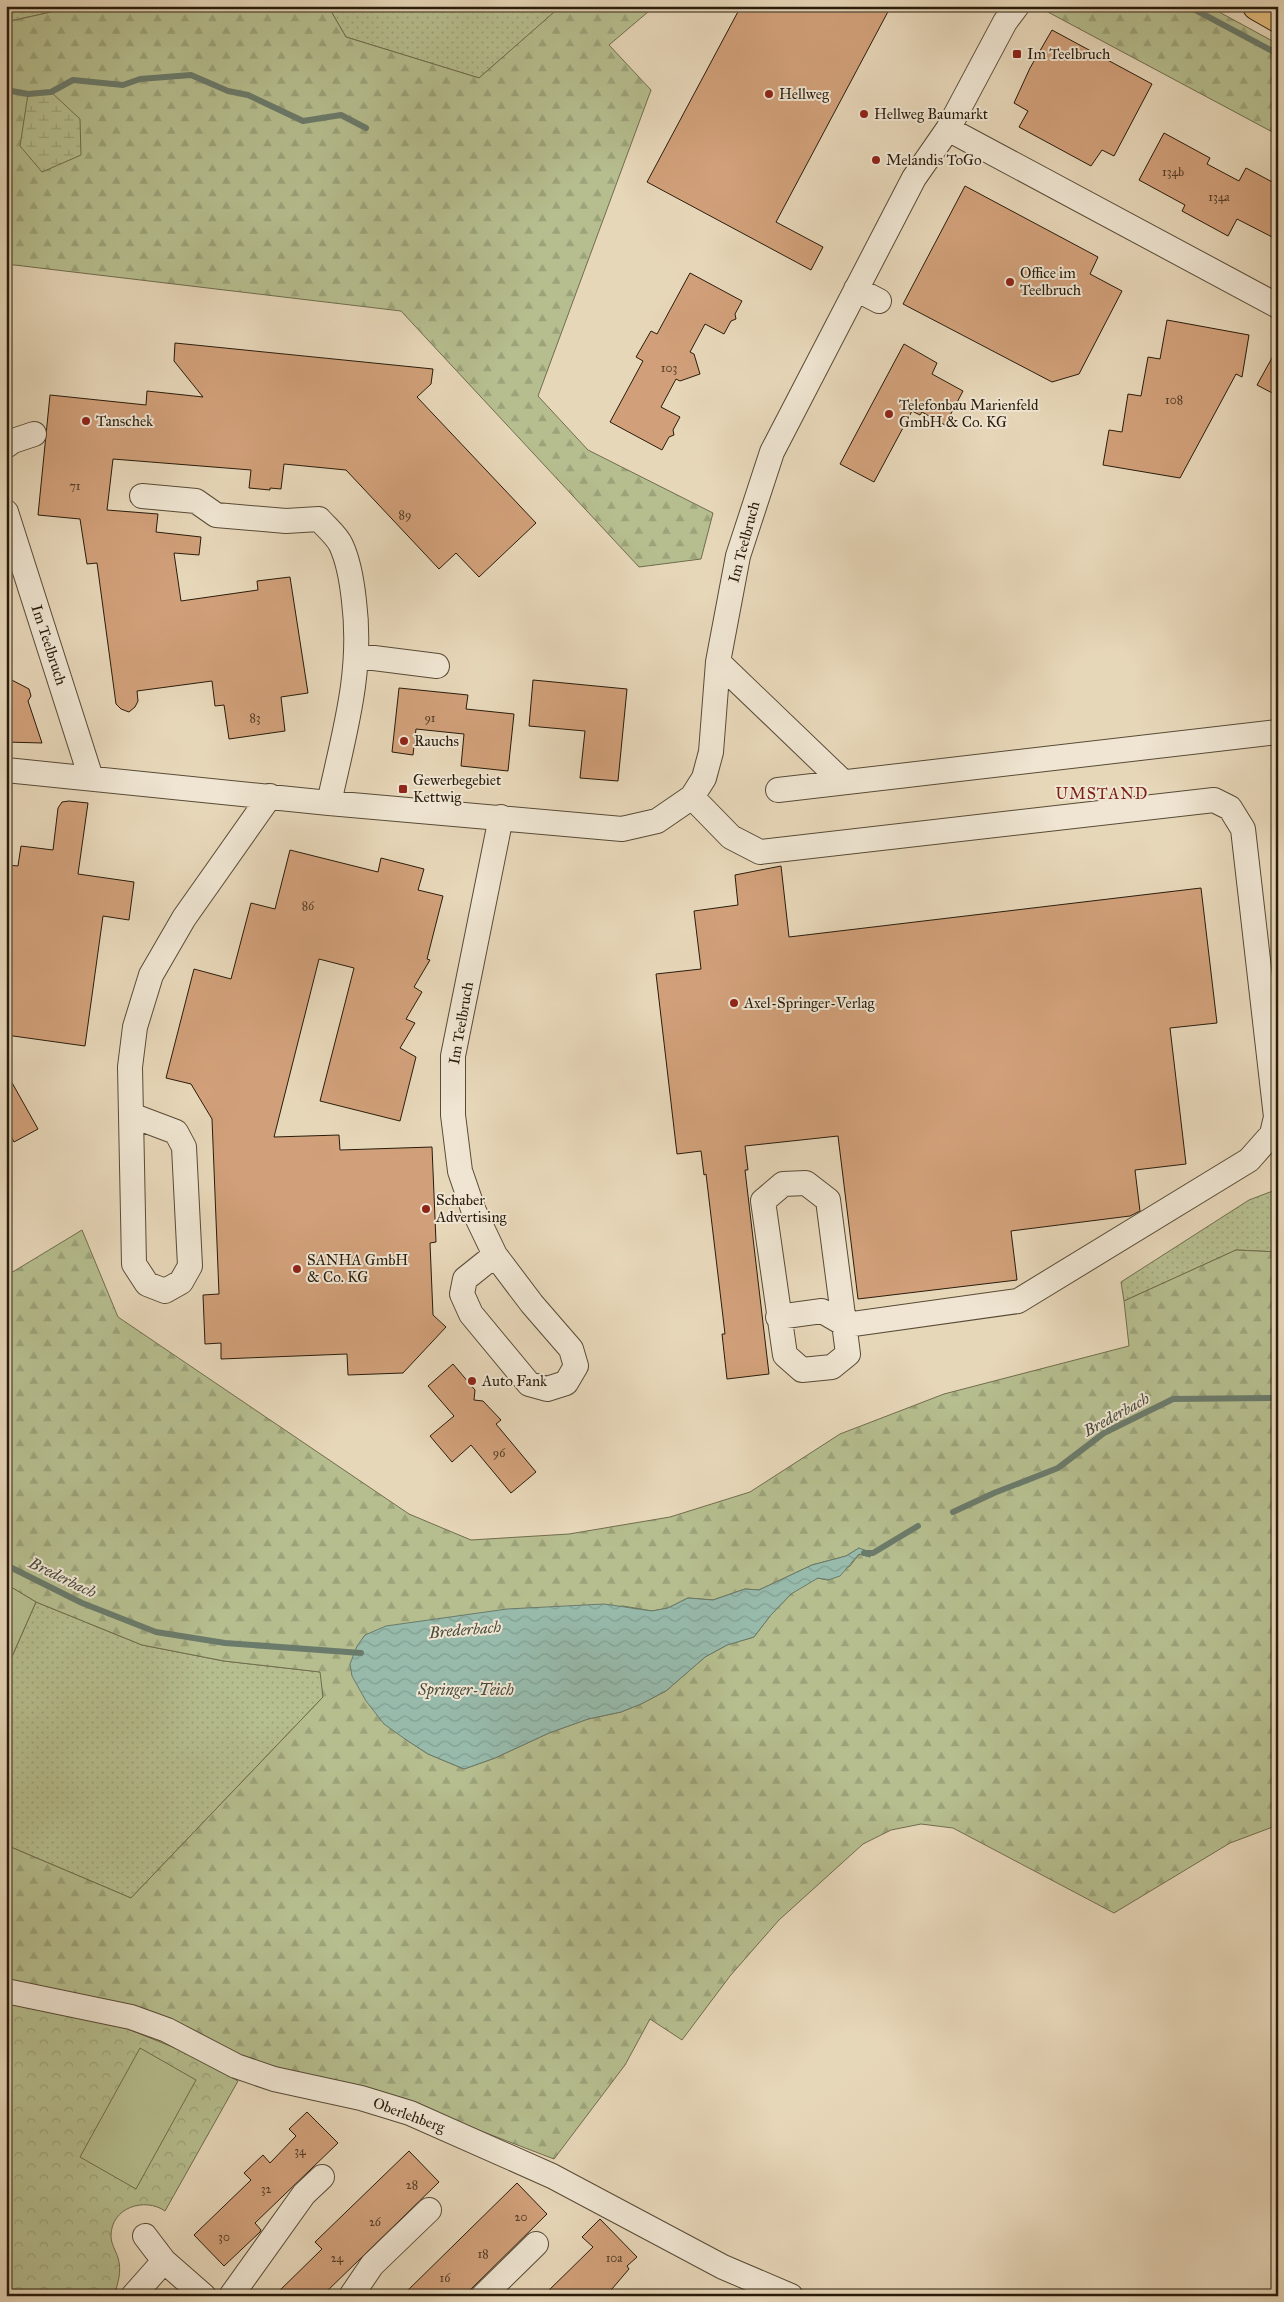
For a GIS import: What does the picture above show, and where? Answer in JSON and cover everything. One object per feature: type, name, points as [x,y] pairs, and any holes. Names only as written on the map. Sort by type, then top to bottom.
[{"type":"main road","points":[[1257,6],[1278,18]]},
{"type":"street","name":"Im Teelbruch","points":[[6,770],[329,803],[622,829],[656,821],[692,796],[704,778],[711,752],[718,662],[738,556],[772,452],[914,178],[948,130],[1011,11]]},
{"type":"street","points":[[948,130],[1278,306]]},
{"type":"street","points":[[856,289],[879,301]]},
{"type":"street","points":[[6,446],[13,441],[34,434]]},
{"type":"street","points":[[142,496],[196,501],[216,516],[286,521],[319,519],[341,544],[351,576],[358,633],[358,656],[355,682],[329,803]]},
{"type":"street","name":"Im Teelbruch","points":[[6,512],[91,778]]},
{"type":"street","points":[[358,656],[437,666]]},
{"type":"street","points":[[718,662],[842,781]]},
{"type":"street","points":[[778,790],[842,781],[1278,732]]},
{"type":"street","points":[[131,1114],[176,1132],[184,1148],[190,1266],[181,1282],[165,1291],[147,1284],[134,1264],[130,1067],[135,1027],[151,976],[184,918],[270,796]]},
{"type":"street","points":[[692,796],[732,837],[760,852],[1214,800],[1230,808],[1244,829],[1276,1117],[1272,1134],[1249,1160],[1018,1301],[846,1325],[822,1311],[778,1317]]},
{"type":"street","name":"Im Teelbruch","points":[[495,1255],[465,1279],[462,1294],[471,1314],[528,1384],[547,1390],[566,1383],[576,1366],[571,1349],[532,1304],[495,1255],[473,1209],[460,1171],[453,1115],[453,1056],[500,817]]},
{"type":"street","points":[[806,1183],[828,1200],[846,1325],[848,1354],[832,1367],[802,1370],[785,1355],[778,1317],[764,1201],[782,1184],[806,1183]]},
{"type":"street","name":"Oberlehberg","points":[[6,1991],[131,2018],[167,2030],[236,2066],[274,2079],[361,2098],[410,2113],[472,2138],[552,2176],[756,2290],[791,2296]]},
{"type":"street","points":[[231,2296],[304,2194],[322,2177]]},
{"type":"street","points":[[351,2296],[372,2265],[429,2210]]},
{"type":"street","points":[[145,2236],[164,2261],[204,2296]]},
{"type":"street","points":[[483,2296],[536,2244]]},
{"type":"street","points":[[133,2296],[164,2261]]},
{"type":"green space","points":[[6,6],[78,6],[6,22]]},
{"type":"green space","points":[[78,6],[328,6],[346,37],[479,78],[561,6],[655,6],[609,45],[651,90],[538,396],[588,450],[713,513],[701,559],[639,567],[401,311],[6,264],[6,22]]},
{"type":"green space","points":[[328,6],[554,6],[557,10],[479,78],[346,37]]},
{"type":"green space","points":[[1048,6],[1208,6],[1278,44],[1278,135],[1046,11]]},
{"type":"green space","points":[[51,92],[80,119],[81,155],[42,172],[20,146],[28,94]]},
{"type":"green space","points":[[1278,1189],[1278,1252],[1236,1250],[1124,1301],[1121,1282],[1249,1200]]},
{"type":"green space","points":[[82,1230],[118,1317],[409,1514],[471,1540],[569,1534],[670,1517],[750,1492],[840,1434],[944,1394],[1129,1346],[1124,1301],[1236,1250],[1278,1252],[1278,1554],[1276,1556],[1278,1561],[1278,1825],[1230,1843],[1114,1913],[953,1828],[921,1824],[891,1830],[863,1844],[779,1920],[730,1976],[682,2040],[650,2019],[625,2065],[554,2159],[408,2103],[237,2057],[6,1984],[6,1845],[131,1898],[323,1697],[320,1672],[224,1661],[142,1645],[36,1602],[6,1584],[6,1276]],"holes":[[[859,1548],[870,1557],[859,1554],[850,1566],[828,1580],[818,1578],[807,1583],[791,1594],[770,1616],[754,1637],[727,1645],[705,1657],[666,1691],[621,1712],[588,1719],[549,1733],[495,1758],[464,1769],[428,1754],[405,1739],[353,1654],[365,1635],[623,1606],[652,1611],[668,1608],[688,1598],[713,1600],[745,1589],[759,1590],[812,1565],[846,1556]]]},
{"type":"green space","points":[[6,1584],[36,1602],[6,1670]]},
{"type":"green space","points":[[36,1602],[142,1645],[224,1661],[321,1672],[323,1697],[131,1898],[6,1845],[6,1670]]},
{"type":"green space","points":[[6,2001],[118,2025],[190,2054],[238,2081],[165,2211],[148,2205],[130,2207],[117,2218],[112,2226],[111,2236],[120,2268],[114,2296],[6,2296]]},
{"type":"green space","points":[[140,2048],[196,2080],[136,2189],[80,2157]]},
{"type":"water","name":"Springer-Teich","points":[[859,1548],[873,1553],[870,1557],[859,1554],[840,1576],[828,1580],[818,1578],[791,1594],[770,1616],[754,1637],[727,1645],[705,1657],[666,1691],[621,1712],[588,1719],[549,1733],[495,1758],[464,1769],[428,1754],[384,1724],[366,1701],[352,1676],[350,1664],[357,1646],[365,1635],[386,1626],[507,1609],[604,1604],[652,1611],[668,1608],[688,1598],[713,1600],[745,1589],[759,1590],[812,1565],[846,1556]]},
{"type":"building","name":"Hellweg","points":[[741,6],[891,6],[776,222],[823,247],[811,270],[647,182]]},
{"type":"building","points":[[1052,30],[1152,84],[1114,156],[1102,150],[1091,166],[1019,127],[1028,111],[1014,103],[1030,68]]},
{"type":"building","points":[[1164,133],[1210,158],[1207,164],[1239,181],[1246,168],[1278,185],[1278,240],[1237,219],[1228,236],[1182,211],[1185,205],[1139,180]]},
{"type":"building","name":"Office im Teelbruch","points":[[965,186],[1098,257],[1090,274],[1122,291],[1079,374],[1052,382],[903,304]]},
{"type":"building","points":[[690,273],[742,301],[735,314],[736,319],[731,321],[724,334],[705,324],[690,352],[694,354],[700,374],[680,381],[676,379],[661,407],[680,417],[673,430],[674,435],[669,437],[662,450],[610,422],[643,361],[636,357],[651,331],[657,334]]},
{"type":"building","points":[[1167,320],[1249,335],[1242,377],[1236,374],[1180,478],[1103,465],[1109,430],[1122,432],[1128,394],[1141,396],[1148,357],[1160,359]]},
{"type":"building","points":[[175,343],[433,369],[431,384],[417,397],[536,523],[479,577],[456,553],[439,569],[346,470],[284,464],[281,489],[270,488],[270,490],[249,488],[251,470],[113,459],[107,510],[158,514],[156,532],[201,537],[199,555],[174,553],[181,601],[258,590],[257,581],[290,577],[308,693],[281,697],[285,731],[229,739],[224,705],[215,706],[212,681],[137,691],[138,701],[135,707],[129,712],[121,709],[116,704],[97,563],[87,564],[80,519],[38,515],[50,395],[146,405],[147,391],[203,397],[174,361]]},
{"type":"building","name":"Telefonbau Marienfeld GmbH & Co. KG","points":[[904,344],[937,363],[932,374],[963,391],[945,425],[922,412],[920,415],[912,411],[874,482],[840,464]]},
{"type":"building","points":[[1278,347],[1278,396],[1257,385]]},
{"type":"building","points":[[6,677],[29,689],[31,696],[28,701],[42,743],[6,742]]},
{"type":"building","points":[[533,680],[627,689],[618,781],[580,778],[585,731],[529,726]]},
{"type":"building","points":[[399,688],[468,695],[466,709],[514,714],[508,771],[461,766],[464,734],[416,729],[413,755],[392,752]]},
{"type":"building","points":[[62,802],[88,803],[78,874],[134,882],[129,920],[103,916],[85,1046],[6,1035],[6,865],[18,866],[21,846],[53,850],[58,808]]},
{"type":"building","points":[[290,850],[378,872],[381,858],[424,869],[418,890],[443,896],[427,959],[430,960],[414,987],[422,992],[406,1019],[415,1023],[400,1048],[416,1057],[400,1121],[320,1101],[354,968],[319,959],[274,1137],[339,1135],[340,1150],[432,1147],[436,1242],[430,1243],[433,1315],[446,1327],[403,1373],[348,1375],[347,1354],[221,1359],[221,1343],[205,1344],[203,1295],[219,1294],[212,1119],[191,1084],[166,1078],[194,969],[231,979],[251,903],[275,909]]},
{"type":"building","points":[[781,866],[789,937],[1201,888],[1217,1023],[1170,1028],[1186,1164],[1135,1170],[1140,1211],[1130,1216],[1011,1231],[1017,1280],[858,1299],[838,1136],[745,1146],[748,1170],[745,1170],[769,1374],[727,1379],[722,1334],[725,1334],[706,1174],[704,1175],[701,1151],[677,1154],[656,974],[701,969],[694,911],[738,905],[735,875]]},
{"type":"building","points":[[6,1072],[38,1129],[14,1142],[6,1127]]},
{"type":"building","points":[[453,1364],[475,1390],[474,1400],[483,1401],[501,1420],[496,1424],[536,1472],[511,1493],[471,1445],[452,1462],[430,1436],[454,1416],[428,1386]]},
{"type":"building","points":[[307,2112],[338,2143],[255,2223],[261,2230],[260,2232],[224,2266],[194,2235],[251,2180],[244,2173],[263,2155],[270,2163],[296,2136],[289,2129]]},
{"type":"building","points":[[409,2151],[439,2182],[322,2296],[274,2296],[322,2249],[315,2242]]},
{"type":"building","points":[[517,2183],[547,2214],[464,2296],[402,2296]]},
{"type":"building","points":[[600,2219],[637,2257],[627,2266],[629,2269],[606,2296],[543,2296],[593,2247],[582,2237]]},
{"type":"waterway","points":[[1188,6],[1278,54]]},
{"type":"waterway","points":[[6,90],[28,94],[51,92],[73,80],[123,85],[140,79],[191,75],[228,91],[248,95],[303,121],[341,115],[366,128]]},
{"type":"waterway","name":"Brederbach","points":[[953,1512],[994,1493],[1058,1468],[1104,1433],[1173,1399],[1278,1398]]},
{"type":"waterway","name":"Brederbach","points":[[864,1553],[873,1553],[918,1526]]},
{"type":"waterway","name":"Brederbach","points":[[6,1565],[82,1603],[156,1632],[225,1643],[361,1653]]},
{"type":"place","name":"Im Teelbruch","points":[[1017,54]]},
{"type":"place","name":"Hellweg","points":[[769,94]]},
{"type":"place","name":"Hellweg Baumarkt","points":[[864,114]]},
{"type":"place","name":"Melandis ToGo","points":[[876,160]]},
{"type":"place","name":"Office im Teelbruch","points":[[1010,282]]},
{"type":"place","name":"Telefonbau Marienfeld GmbH & Co. KG","points":[[889,414]]},
{"type":"place","name":"Tanschek","points":[[86,421]]},
{"type":"place","name":"Rauchs","points":[[404,741]]},
{"type":"place","name":"Gewerbegebiet Kettwig","points":[[403,789]]},
{"type":"place","name":"Axel-Springer-Verlag","points":[[734,1003]]},
{"type":"place","name":"Schaber Advertising","points":[[426,1209]]},
{"type":"place","name":"SANHA GmbH & Co. KG","points":[[297,1269]]},
{"type":"place","name":"Auto Fank","points":[[472,1381]]},
{"type":"district","name":"UMSTAND","points":[[1102,793]]}]
